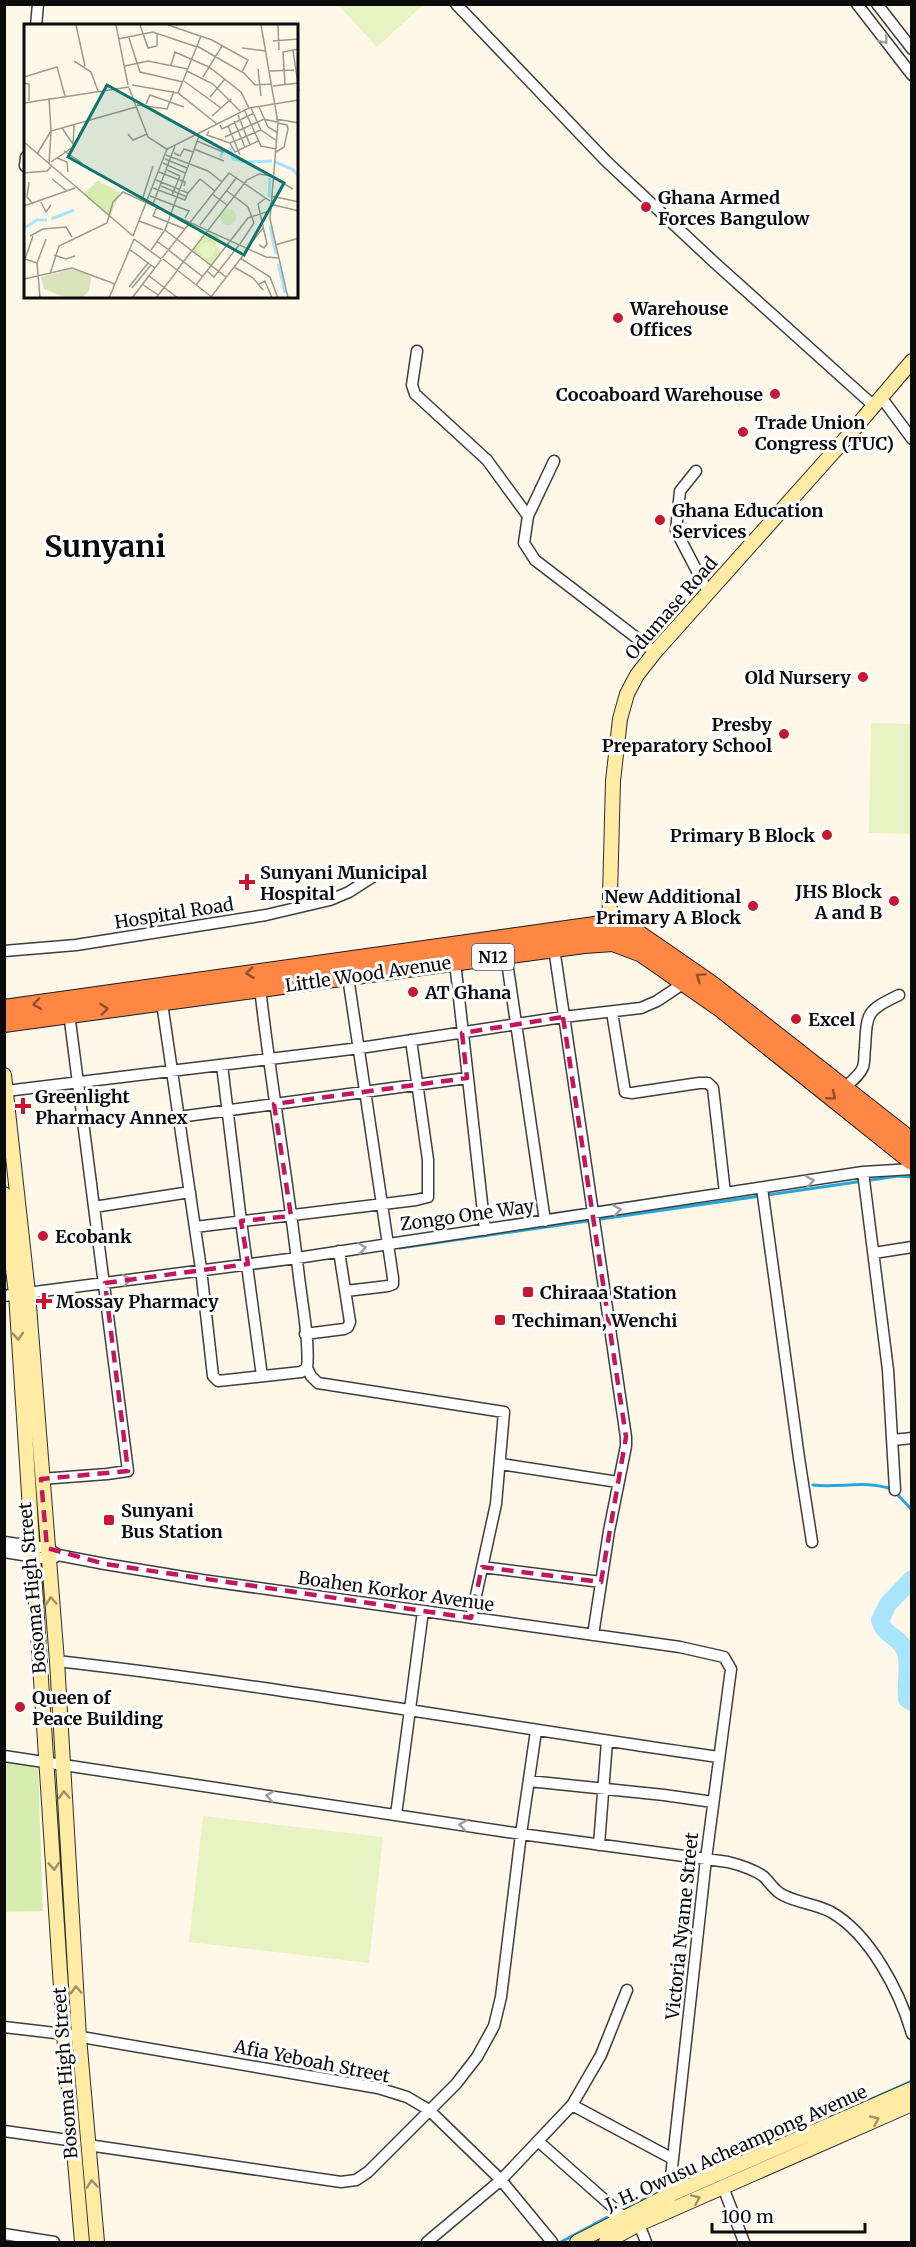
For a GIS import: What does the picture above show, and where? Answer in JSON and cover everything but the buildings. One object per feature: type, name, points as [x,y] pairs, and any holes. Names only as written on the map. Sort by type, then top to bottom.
[{"type":"highway","name":"Little Wood Avenue","points":[[217,986],[260,988],[554,948],[609,933],[621,926],[713,986],[912,1142]]},
{"type":"highway","name":"Little Wood Avenue","points":[[4,1009],[184,991],[609,933],[721,1008],[912,1161]]},
{"type":"highway","name":"Little Wood Avenue","points":[[4,1023],[162,1003],[184,991]]},
{"type":"street","points":[[36,24],[38,4]]},
{"type":"street","points":[[456,4],[606,161],[715,263],[878,402],[912,439]]},
{"type":"street","points":[[856,4],[912,75]]},
{"type":"street","points":[[877,4],[912,49]]},
{"type":"street","points":[[417,351],[412,385],[415,394],[487,460],[528,516]]},
{"type":"street","name":"Odumase Road","points":[[609,933],[613,781],[620,719],[627,694],[637,675],[912,361]]},
{"type":"street","points":[[554,461],[528,516],[524,543],[535,560],[655,652]]},
{"type":"street","points":[[696,471],[680,491],[676,531],[708,592]]},
{"type":"street","name":"Hospital Road","points":[[4,951],[76,945],[266,915],[330,900],[350,892],[377,874]]},
{"type":"street","points":[[554,948],[626,1437],[593,1635]]},
{"type":"street","points":[[506,955],[545,1221]]},
{"type":"street","points":[[455,962],[485,1230]]},
{"type":"street","points":[[346,1291],[393,1284],[348,977]]},
{"type":"street","points":[[6,1091],[360,1047],[563,1017],[641,1008],[657,1001],[684,983]]},
{"type":"street","points":[[260,988],[274,1104],[297,1258],[307,1368],[311,1376],[318,1383],[504,1412],[496,1504],[471,1618]]},
{"type":"street","points":[[844,1088],[864,1065],[866,1021],[869,1014],[878,1005],[899,994]]},
{"type":"street","points":[[162,1003],[201,1269],[213,1376],[218,1382],[301,1371],[307,1368]]},
{"type":"street","points":[[612,1012],[625,1092],[632,1093],[699,1083],[708,1083],[713,1088],[725,1193]]},
{"type":"street","points":[[41,1479],[128,1471],[69,1013]]},
{"type":"street","points":[[195,1227],[428,1197],[428,1160],[411,1040]]},
{"type":"street","points":[[222,1065],[262,1376]]},
{"type":"street","name":"Bosoma High Street","points":[[4,1075],[64,2034],[97,2242]]},
{"type":"street","points":[[178,1117],[467,1078]]},
{"type":"street","name":"Zongo One Way","points":[[16,1294],[297,1258],[863,1172],[912,1169]]},
{"type":"street","points":[[863,1172],[884,1329],[895,1490]]},
{"type":"street","points":[[762,1188],[812,1542]]},
{"type":"street","points":[[94,1207],[190,1192]]},
{"type":"street","name":"Bosoma High Street","points":[[4,1194],[51,1554],[79,2037],[82,2242]]},
{"type":"street","points":[[874,1253],[912,1247]]},
{"type":"street","points":[[305,1335],[348,1327],[350,1322],[339,1251]]},
{"type":"street","points":[[893,1440],[912,1438]]},
{"type":"street","points":[[501,1464],[618,1482]]},
{"type":"street","name":"Boahen Korkor Avenue","points":[[4,1542],[33,1552]]},
{"type":"street","name":"Boahen Korkor Avenue","points":[[4,1552],[51,1554],[191,1578],[593,1635],[703,1652],[724,1657],[728,1661]]},
{"type":"street","points":[[482,1567],[601,1582]]},
{"type":"street","points":[[396,1815],[423,1611]]},
{"type":"street","points":[[57,1661],[189,1676],[536,1731],[719,1757]]},
{"type":"street","name":"Victoria Nyame Street","points":[[671,2210],[669,2195],[706,1859],[731,1669],[728,1661]]},
{"type":"street","points":[[4,2131],[341,2182],[356,2180],[368,2172],[456,2084],[477,2057],[494,2026],[501,1997],[536,1731]]},
{"type":"street","points":[[599,1845],[607,1741]]},
{"type":"street","points":[[4,1756],[521,1834],[706,1859],[746,1867],[762,1876],[781,1894],[820,1907],[834,1914],[852,1928],[891,1979],[912,2034]]},
{"type":"street","points":[[529,1781],[713,1802]]},
{"type":"street","points":[[427,2242],[501,2180],[572,2105],[602,2055],[627,1990]]},
{"type":"street","name":"Afia Yeboah Street","points":[[4,2027],[64,2034],[378,2088],[407,2097],[429,2110],[501,2180],[552,2242]]},
{"type":"street","name":"J. H. Owusu Acheampong Avenue","points":[[577,2242],[669,2195],[912,2089]]},
{"type":"street","name":"J. H. Owusu Acheampong Avenue","points":[[606,2242],[639,2224],[912,2104]]},
{"type":"street","points":[[572,2105],[673,2159]]},
{"type":"street","points":[[538,2141],[624,2217]]},
{"type":"street","points":[[723,2187],[744,2242]]},
{"type":"street","points":[[639,2224],[646,2242]]},
{"type":"street","points":[[4,2234],[54,2242]]},
{"type":"highlighted area","points":[[563,1017],[626,1437],[601,1582],[482,1567],[471,1618],[105,1564],[47,1548],[41,1479],[128,1471],[105,1283],[248,1264],[241,1221],[291,1216],[274,1104],[467,1078],[462,1033]]},
{"type":"green space","points":[[338,5],[423,5],[377,47]]},
{"type":"green space","points":[[871,723],[911,724],[911,834],[869,833]]},
{"type":"green space","points":[[5,1763],[38,1768],[43,1911],[5,1912]]},
{"type":"green space","points":[[203,1816],[383,1837],[369,1963],[189,1942]]},
{"type":"waterway","points":[[400,1248],[898,1176],[912,1177]]},
{"type":"waterway","points":[[813,1485],[872,1485],[891,1489]]},
{"type":"waterway","points":[[896,1493],[912,1510]]},
{"type":"waterway","points":[[912,1579],[888,1604],[880,1620],[884,1629],[899,1641],[905,1651],[907,1699],[912,1702]]},
{"type":"waterway","points":[[785,2137],[912,2081]]},
{"type":"waterway","points":[[620,2210],[661,2192]]},
{"type":"waterway","points":[[561,2242],[615,2213]]},
{"type":"place","name":"Ghana Armed Forces Bangulow","points":[[646,207]]},
{"type":"place","name":"Warehouse Offices","points":[[618,318]]},
{"type":"place","name":"Cocoaboard Warehouse","points":[[775,394]]},
{"type":"place","name":"Trade Union Congress (TUC)","points":[[743,432]]},
{"type":"place","name":"Ghana Education Services","points":[[660,520]]},
{"type":"place","name":"Old Nursery","points":[[863,677]]},
{"type":"place","name":"Presby Preparatory School","points":[[784,734]]},
{"type":"place","name":"Primary B Block","points":[[827,835]]},
{"type":"place","name":"Sunyani Municipal Hospital","points":[[247,882]]},
{"type":"place","name":"JHS Block A and B","points":[[894,901]]},
{"type":"place","name":"New Additional Primary A Block","points":[[753,906]]},
{"type":"place","name":"AT Ghana","points":[[413,992]]},
{"type":"place","name":"Excel","points":[[796,1019]]},
{"type":"place","name":"Greenlight Pharmacy Annex","points":[[23,1106]]},
{"type":"place","name":"Ecobank","points":[[43,1236]]},
{"type":"place","name":"Chiraaa Station","points":[[528,1292]]},
{"type":"place","name":"Mossay Pharmacy","points":[[44,1301]]},
{"type":"place","name":"Techiman, Wenchi","points":[[500,1320]]},
{"type":"place","name":"Sunyani Bus Station","points":[[109,1520]]},
{"type":"place","name":"Queen of Peace Building","points":[[20,1707]]},
{"type":"district","name":"Sunyani","points":[[105,546]]}]
